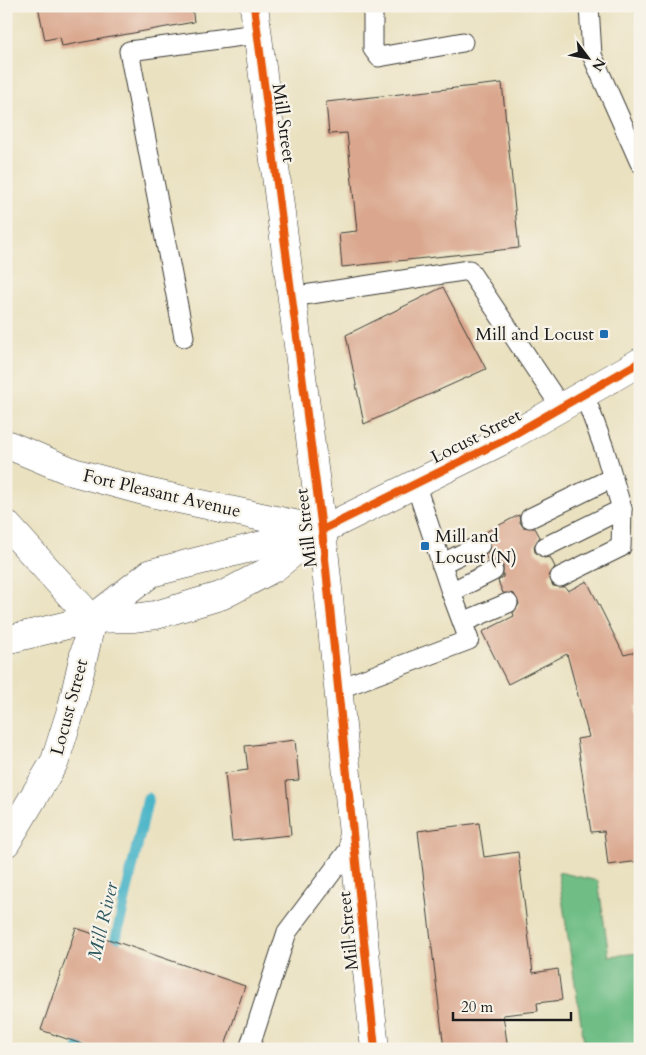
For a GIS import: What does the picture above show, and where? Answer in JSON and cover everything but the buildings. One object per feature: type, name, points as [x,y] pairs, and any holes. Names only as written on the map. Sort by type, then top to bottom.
[{"type":"street","name":"Mill Street","points":[[254,6],[256,34],[322,530],[375,1049]]},
{"type":"street","name":"Locust Street","points":[[92,619],[133,618],[156,615],[223,595],[274,568],[322,530],[504,440],[640,362]]},
{"type":"street","name":"Fort Pleasant Avenue","points":[[6,444],[73,472],[151,493],[322,530]]},
{"type":"street","points":[[6,524],[92,619],[6,640]]},
{"type":"street","name":"Locust Street","points":[[6,843],[55,761],[72,707],[92,619],[151,573],[322,530]]},
{"type":"lane","points":[[374,6],[373,49],[379,57],[463,42]]},
{"type":"lane","points":[[588,6],[592,55],[640,163]]},
{"type":"lane","points":[[184,337],[129,51],[256,34]]},
{"type":"lane","points":[[292,297],[469,270],[573,400],[604,448],[622,509],[621,548],[560,577]]},
{"type":"lane","points":[[530,518],[612,478]]},
{"type":"lane","points":[[338,689],[469,640],[441,564],[415,483]]},
{"type":"lane","points":[[545,548],[622,509]]},
{"type":"lane","points":[[441,564],[480,544]]},
{"type":"lane","points":[[451,592],[494,571]]},
{"type":"lane","points":[[463,622],[508,603]]},
{"type":"lane","points":[[250,1049],[287,932],[354,843]]},
{"type":"green space","points":[[558,872],[598,881],[609,956],[640,953],[640,1049],[585,1049]]},
{"type":"waterway","name":"Mill River","points":[[112,956],[148,798]]},
{"type":"waterway","name":"Mill River","points":[[78,1049],[87,1030]]},
{"type":"cycle path","points":[[254,6],[322,530],[375,1049]]},
{"type":"cycle path","points":[[322,530],[504,440],[640,362]]},
{"type":"place","name":"Mill and Locust","points":[[604,334]]},
{"type":"place","name":"Mill and Locust (N)","points":[[425,546]]}]
